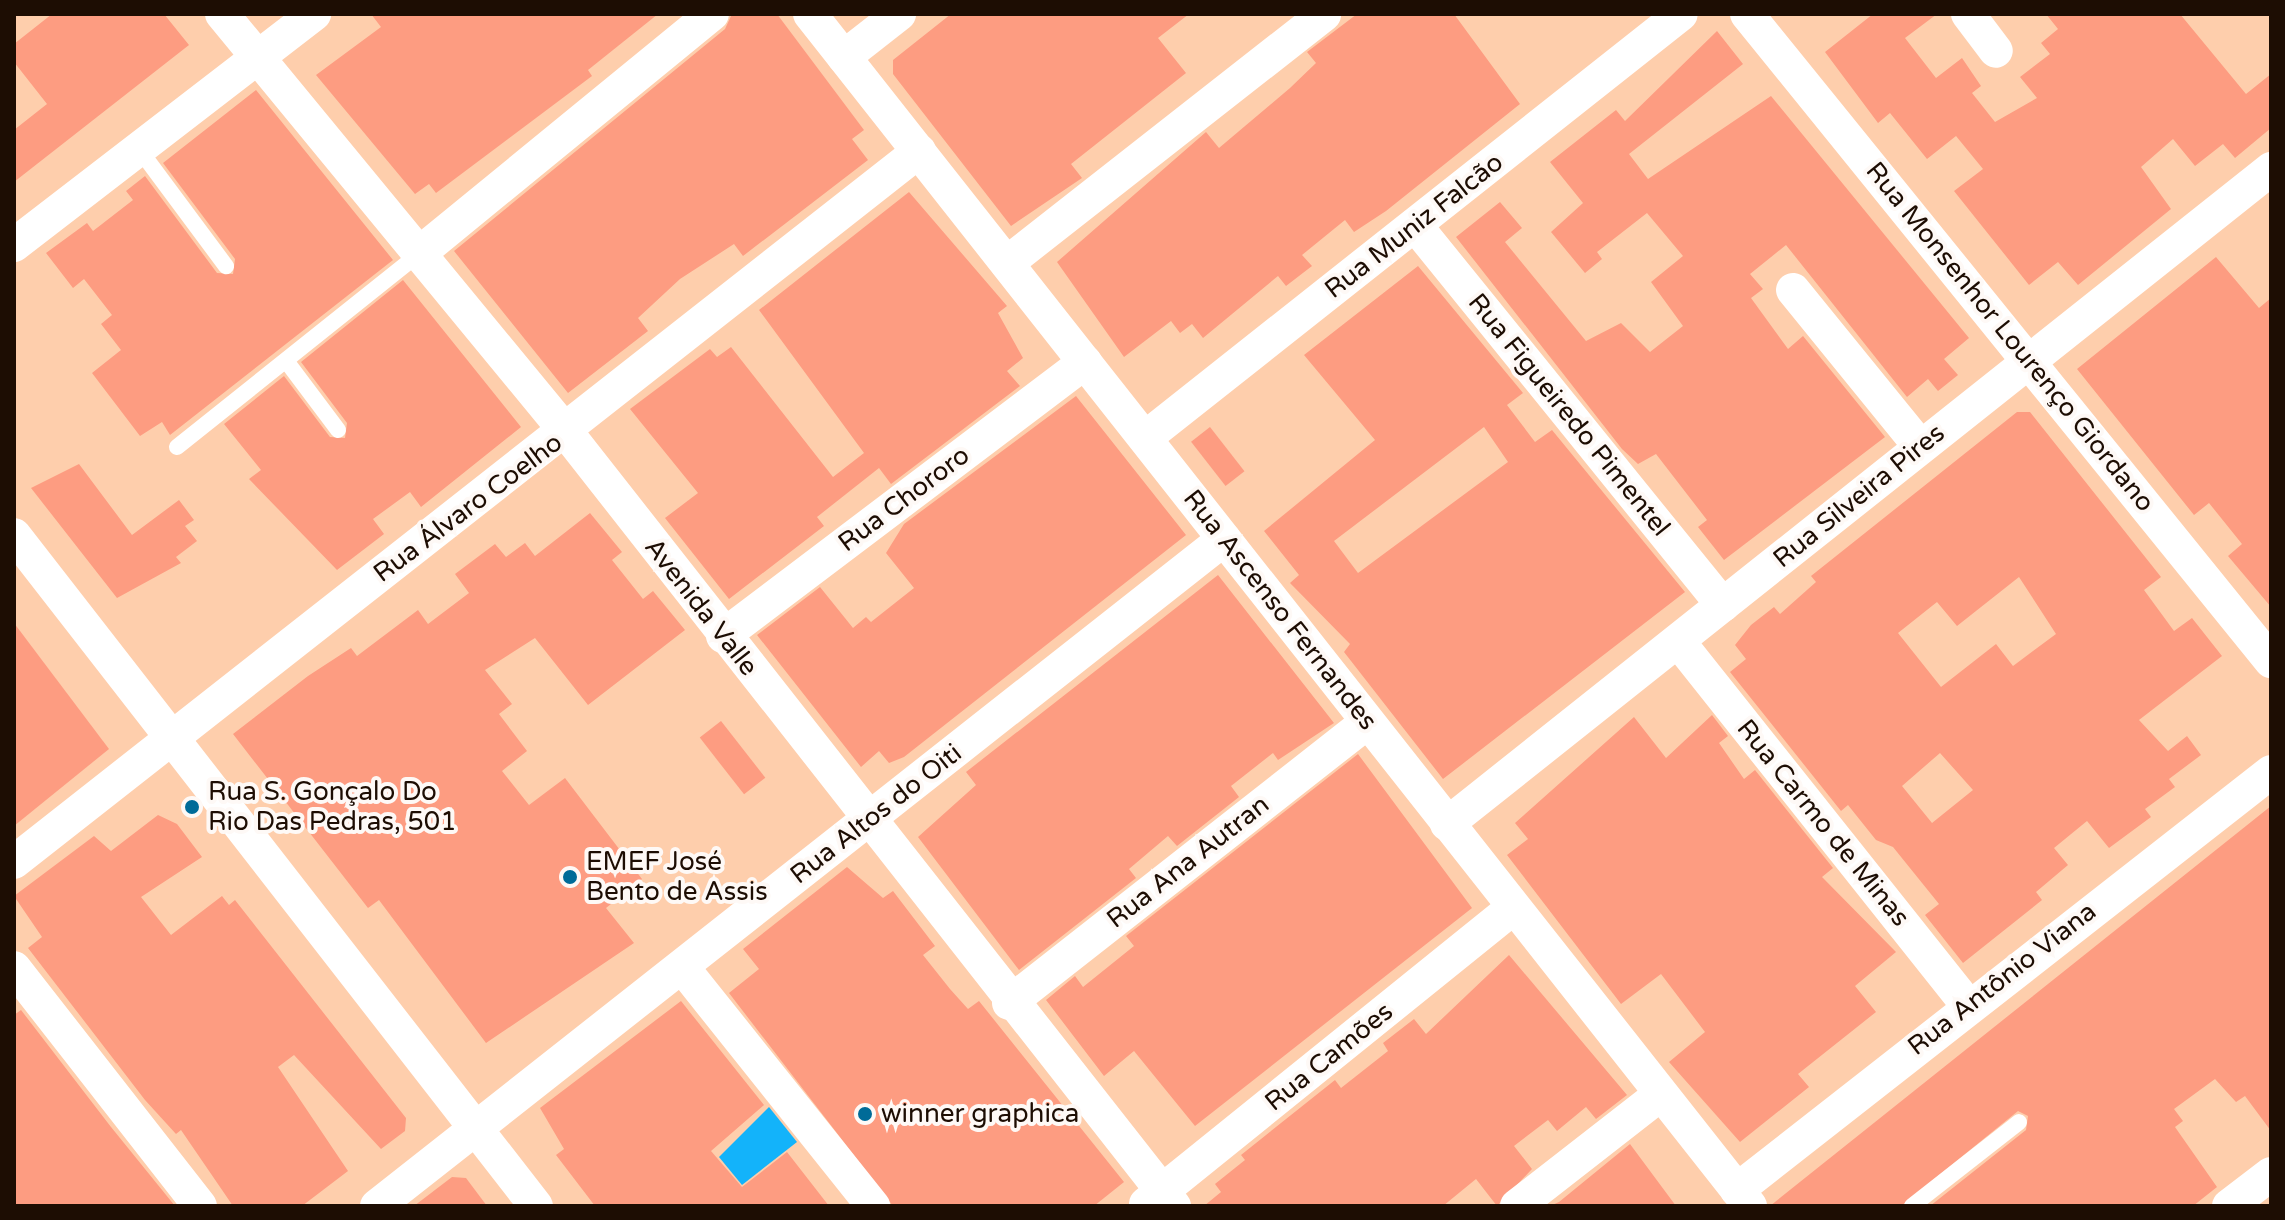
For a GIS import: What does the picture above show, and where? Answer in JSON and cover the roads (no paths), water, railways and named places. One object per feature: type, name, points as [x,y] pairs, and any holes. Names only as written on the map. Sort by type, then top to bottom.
[{"type":"street","name":"Avenida Valle","points":[[222,14],[567,433],[1160,1201]]},
{"type":"street","points":[[14,245],[314,14]]},
{"type":"street","points":[[421,252],[712,14]]},
{"type":"street","name":"Rua Ascenso Fernandes","points":[[810,14],[1743,1198]]},
{"type":"street","points":[[844,57],[899,14]]},
{"type":"street","points":[[1007,263],[1324,14]]},
{"type":"street","name":"Rua Muniz Falcão","points":[[1145,438],[1681,14]]},
{"type":"street","name":"Rua Monsenhor Lourenço Giordano","points":[[1747,14],[2271,661]]},
{"type":"street","points":[[1968,14],[1996,51]]},
{"type":"street","name":"Rua Álvaro Coelho","points":[[14,862],[170,736],[567,433],[919,151]]},
{"type":"street","name":"Rua Silveira Pires","points":[[1447,824],[1920,446],[2267,180]]},
{"type":"street","name":"Rua Figueiredo Pimentel","points":[[1415,225],[1723,605]]},
{"type":"street","points":[[1793,290],[1920,446]]},
{"type":"street","name":"Rua Chororo","points":[[723,636],[1085,362]]},
{"type":"street","points":[[14,535],[536,1206]]},
{"type":"street","name":"Rua Altos do Oiti","points":[[377,1206],[1224,539]]},
{"type":"street","name":"Rua Carmo de Minas","points":[[1678,641],[1968,1005]]},
{"type":"street","name":"Rua Ana Autran","points":[[1009,1003],[1367,722]]},
{"type":"street","name":"Rua Antônio Viana","points":[[1743,1198],[1968,1005],[2271,772]]},
{"type":"street","name":"Rua Camões","points":[[1160,1201],[1513,908]]},
{"type":"street","points":[[14,968],[200,1206]]},
{"type":"street","points":[[683,968],[873,1206]]},
{"type":"street","points":[[1517,1206],[1661,1094]]},
{"type":"street","points":[[2229,1206],[2271,1174]]},
{"type":"lane","points":[[139,149],[226,266]]},
{"type":"lane","points":[[177,447],[421,252]]},
{"type":"lane","points":[[287,362],[338,430]]},
{"type":"lane","points":[[1912,1206],[2019,1122]]},
{"type":"water","points":[[769,1107],[797,1142],[742,1185],[719,1157]]},
{"type":"place","name":"Rua S. Gonçalo Do Rio Das Pedras, 501","points":[[192,807]]},
{"type":"place","name":"EMEF José Bento de Assis","points":[[570,877]]},
{"type":"place","name":"winner graphica","points":[[865,1114]]}]
